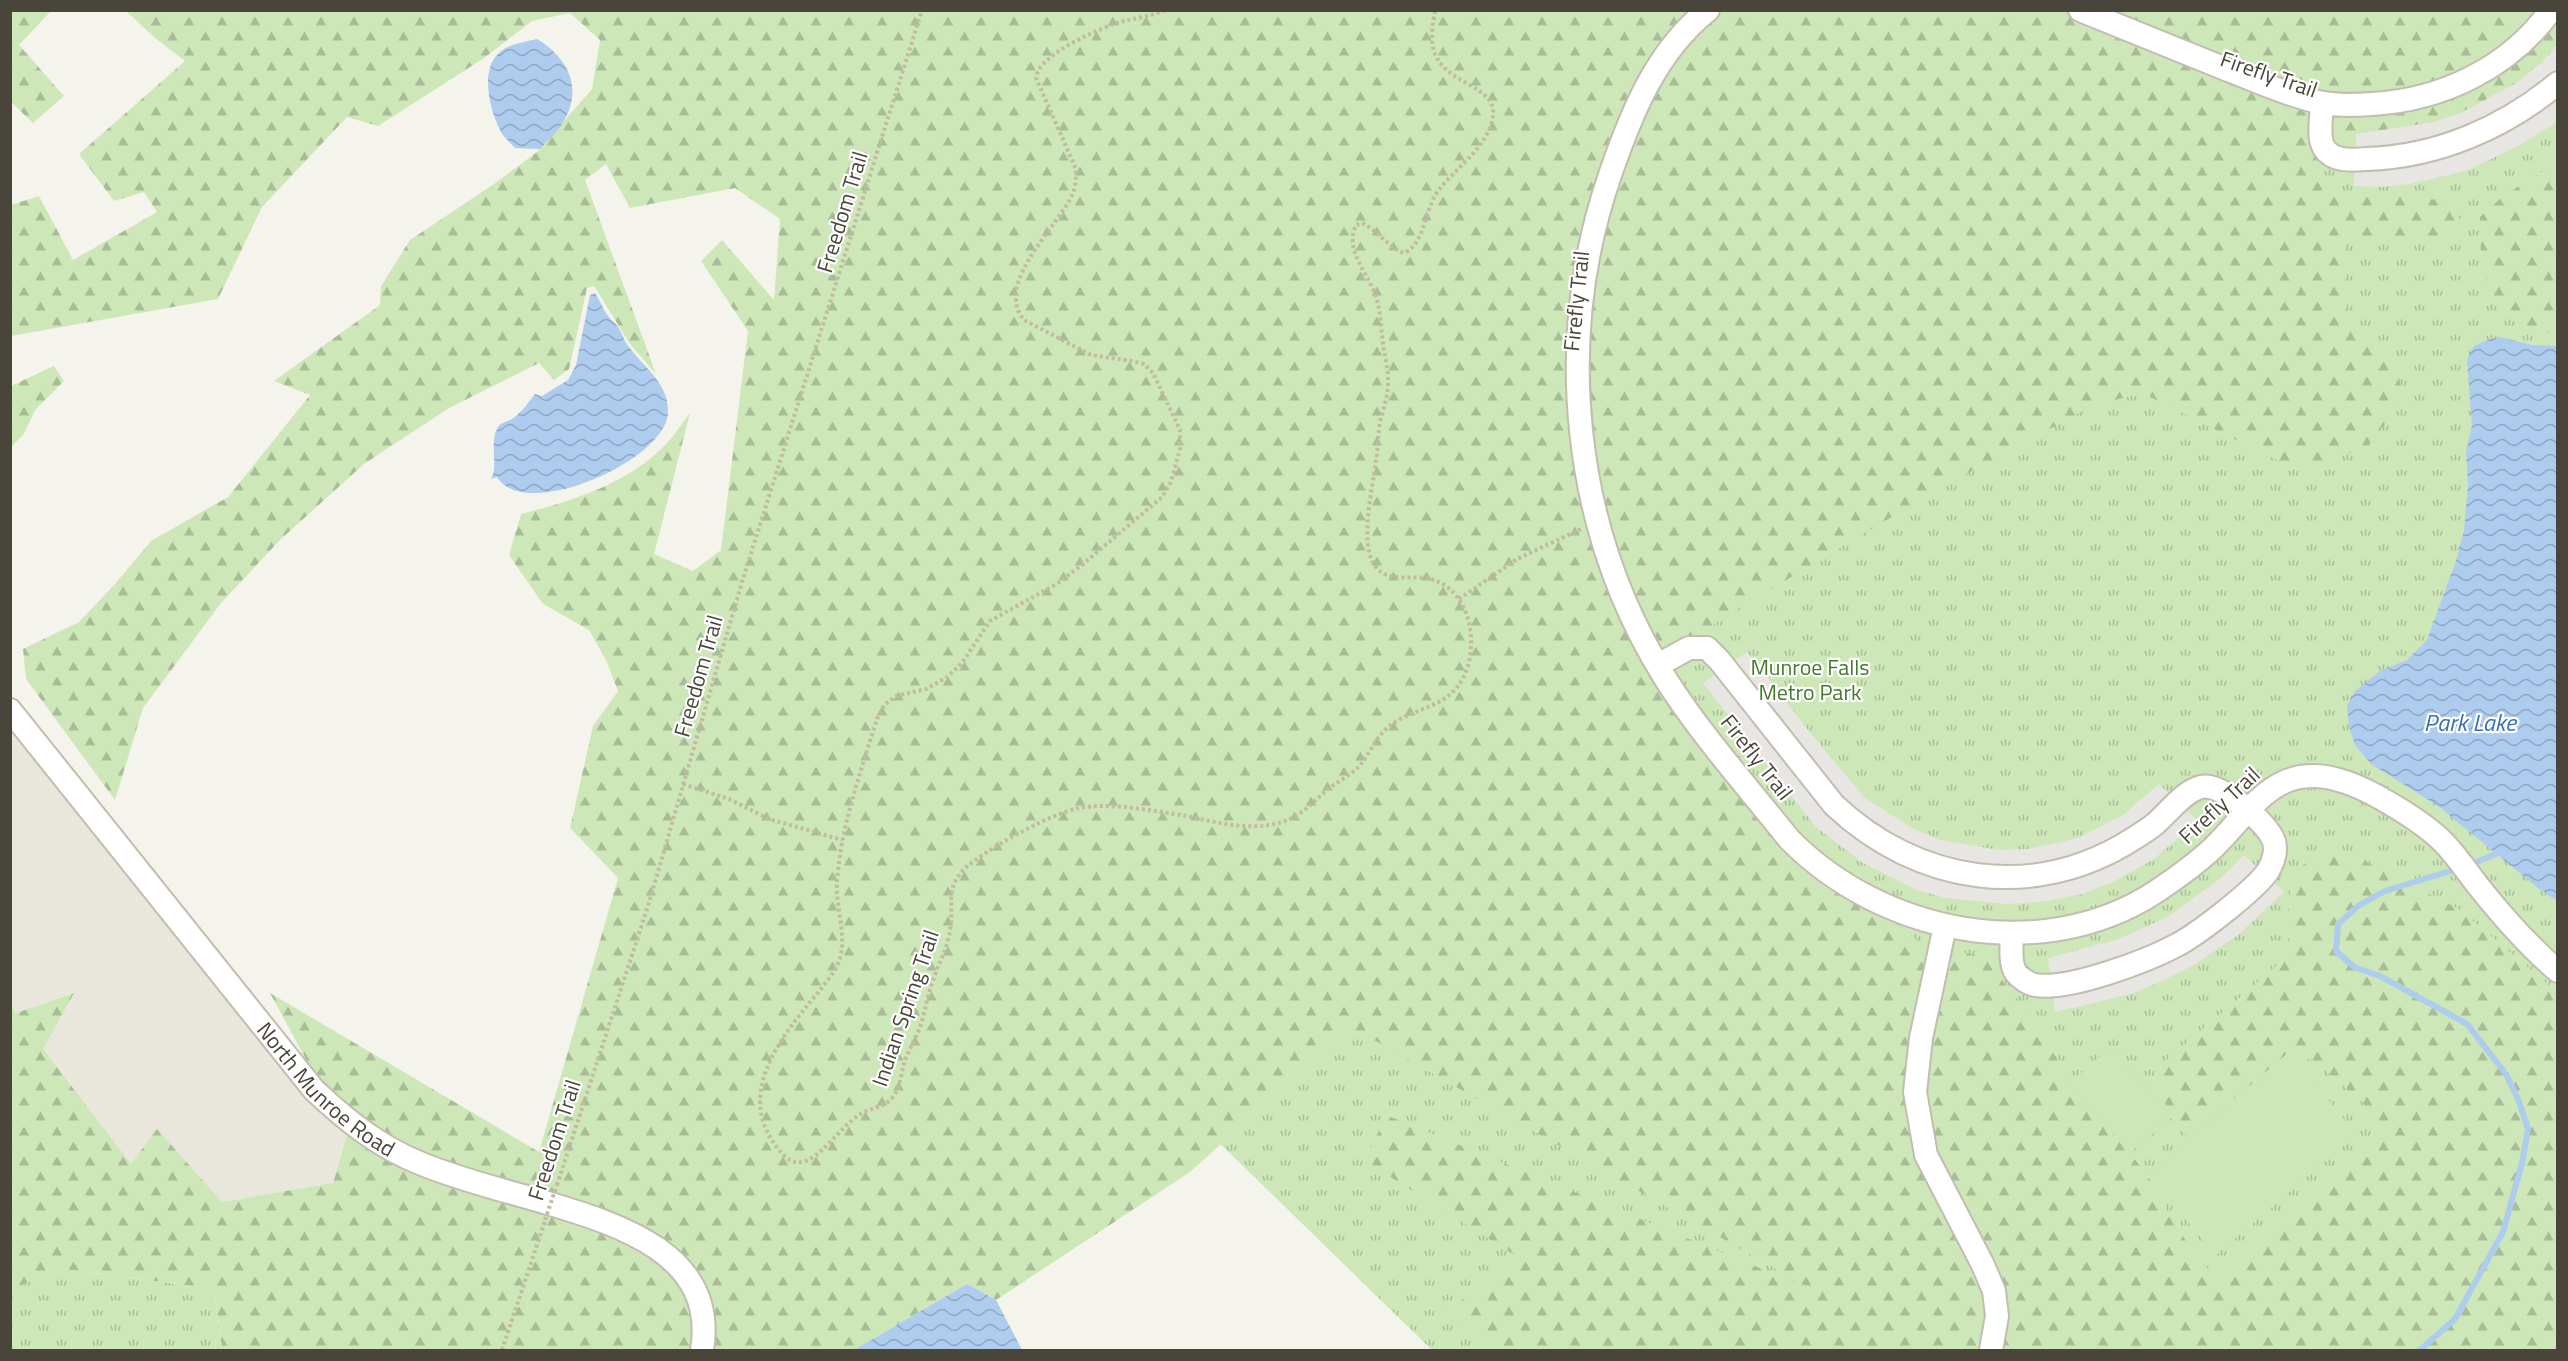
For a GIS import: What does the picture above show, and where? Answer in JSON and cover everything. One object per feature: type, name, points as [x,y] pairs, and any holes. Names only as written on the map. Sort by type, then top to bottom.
[{"type":"street","points":[[1708,10],[1668,51],[1656,70],[1626,130],[1599,207],[1589,250],[1578,328],[1577,378],[1581,432],[1598,522],[1618,584],[1640,633],[1693,718],[1800,851],[1855,891],[1911,917],[1945,926],[2012,933],[2069,926],[2093,920],[2134,904],[2188,870],[2275,785],[2313,775],[2341,780],[2365,790],[2413,819],[2444,842],[2531,948],[2558,971]]},
{"type":"street","points":[[2080,10],[2282,91],[2322,103],[2356,105],[2428,96],[2464,82],[2520,44],[2551,10]]},
{"type":"street","points":[[2322,103],[2321,139],[2325,149],[2331,154],[2347,159],[2407,157],[2444,147],[2480,133],[2536,101],[2558,83]]},
{"type":"street","points":[[1658,665],[1689,648],[1707,648],[1834,805],[1848,818],[1875,838],[1902,853],[1949,871],[1977,877],[2013,877],[2066,870],[2108,854],[2131,840],[2153,825],[2189,792],[2201,787],[2223,791],[2247,810],[2273,838],[2276,850],[2274,861],[2267,873],[2225,910],[2177,945],[2111,972],[2067,983],[2032,985],[2016,973],[2013,963],[2012,933]]},
{"type":"street","name":"North Munroe Road","points":[[10,710],[314,1090],[341,1116],[387,1149],[423,1165],[603,1220],[636,1234],[660,1250],[681,1270],[695,1289],[703,1315],[702,1350]]},
{"type":"street","points":[[1945,926],[1921,1038],[1915,1092],[1926,1155],[1983,1264],[1994,1291],[1997,1316],[1991,1350]]},
{"type":"path","name":"Freedom Trail","points":[[502,1350],[648,906],[742,582],[922,10]]},
{"type":"path","name":"Indian Spring Trail","points":[[1165,10],[1121,22],[1074,43],[1044,62],[1037,71],[1036,78],[1076,169],[1076,179],[1073,192],[1018,282],[1015,298],[1017,311],[1024,320],[1091,356],[1132,360],[1144,364],[1153,373],[1180,430],[1180,449],[1171,482],[1162,497],[1115,534],[1082,565],[1058,583],[990,621],[962,663],[946,678],[926,689],[896,696],[884,705],[877,719],[842,840],[837,884],[843,946],[838,964],[778,1045],[762,1077],[758,1098],[761,1116],[771,1140],[786,1158],[798,1163],[806,1161],[858,1115],[880,1107],[891,1100],[898,1089],[903,1065],[920,1026],[948,939],[952,919],[951,890],[959,872],[977,858],[1041,822],[1081,807],[1117,807],[1179,815],[1234,826],[1285,821],[1299,815],[1360,765],[1387,727],[1439,703],[1455,691],[1464,677],[1470,658],[1472,638],[1467,616],[1459,599]]},
{"type":"path","points":[[1435,10],[1432,43],[1436,56],[1445,69],[1490,99],[1494,106],[1494,118],[1487,134],[1478,146],[1438,191],[1427,210],[1420,238],[1414,248],[1404,253],[1396,250],[1372,227],[1362,223],[1356,225],[1352,232],[1352,245],[1374,290],[1379,308],[1389,379],[1379,427],[1368,529],[1370,556],[1376,568],[1384,574],[1395,577],[1428,577],[1442,583],[1459,599],[1517,559],[1547,543],[1598,522]]},
{"type":"path","points":[[683,784],[729,799],[769,819],[842,840]]},
{"type":"shaded area","points":[[2557,45],[2557,120],[2551,126],[2516,147],[2466,171],[2409,184],[2383,187],[2354,186],[2356,134],[2434,122],[2461,113],[2516,83],[2541,63]]},
{"type":"shaded area","points":[[1747,652],[1865,798],[1912,828],[1940,840],[1999,850],[2027,849],[2062,842],[2080,837],[2124,814],[2159,784],[2198,821],[2154,859],[2115,881],[2082,894],[2048,901],[2007,904],[1946,898],[1916,890],[1863,863],[1816,827],[1703,683]]},
{"type":"shaded area","points":[[10,724],[347,1135],[333,1183],[222,1202],[157,1130],[131,1165],[42,1048],[73,993],[16,1013],[10,1005]]},
{"type":"shaded area","points":[[2244,855],[2284,892],[2238,935],[2192,966],[2131,994],[2055,1012],[2048,958],[2119,939],[2169,916],[2221,878]]},
{"type":"green space","points":[[10,11],[51,11],[19,45],[64,96],[33,123],[11,102]]},
{"type":"green space","name":"Munroe Falls Metro Park","points":[[126,11],[2557,11],[2557,45],[2531,70],[2477,105],[2418,125],[2319,137],[2318,162],[2327,181],[2347,196],[2402,195],[2453,202],[2460,220],[2450,239],[2346,237],[2347,314],[2398,365],[2402,403],[2366,447],[2321,464],[2285,464],[2142,393],[2092,406],[1935,491],[1726,616],[1658,665],[1789,839],[1915,939],[1992,960],[2005,985],[2037,1022],[2069,1083],[2147,1174],[2168,1213],[2199,1261],[2218,1277],[2380,1141],[2378,1120],[2361,1101],[2315,1061],[2288,1053],[2188,1138],[2171,1118],[2157,1083],[2162,1064],[2288,956],[2288,913],[2292,875],[2308,861],[2345,851],[2459,909],[2557,992],[2557,1350],[1498,1350],[1446,1311],[1521,1259],[1365,1161],[1386,1115],[1811,1289],[1351,1027],[1190,1172],[996,1300],[967,1284],[854,1350],[182,1350],[222,1348],[214,1289],[64,1269],[11,1289],[10,1005],[16,1013],[74,993],[43,1049],[131,1164],[157,1129],[222,1202],[333,1183],[347,1135],[270,993],[539,1152],[618,878],[570,828],[593,726],[618,691],[607,662],[589,630],[543,604],[509,555],[521,514],[577,498],[630,473],[665,445],[690,413],[654,554],[693,571],[721,550],[748,331],[701,261],[722,240],[774,300],[780,219],[735,188],[630,208],[606,164],[585,180],[656,374],[630,344],[594,286],[587,288],[569,369],[554,380],[539,363],[449,408],[364,464],[281,539],[221,603],[143,708],[115,800],[26,679],[23,649],[79,622],[151,541],[228,497],[310,395],[274,381],[380,305],[381,286],[410,240],[494,184],[537,152],[592,89],[600,40],[570,13],[532,21],[484,58],[378,126],[347,117],[262,207],[218,299],[11,336],[11,205],[39,196],[73,260],[157,212],[144,192],[114,201],[79,154],[185,61],[155,38]]},
{"type":"green space","name":"Munroe Falls Metro Park","points":[[2557,11],[2557,1350],[1432,1350],[728,665]]},
{"type":"green space","points":[[2557,162],[2557,334],[2523,330],[2496,304],[2481,264],[2480,217],[2502,197]]},
{"type":"green space","points":[[54,366],[64,381],[35,410],[24,434],[11,447],[11,386]]},
{"type":"green space","points":[[2110,1048],[2171,1118],[2130,1153],[2069,1083]]},
{"type":"green space","points":[[2288,1053],[2357,1134],[2216,1255],[2147,1174]]},
{"type":"green space","points":[[64,1269],[214,1289],[222,1349],[11,1350],[11,1289]]},
{"type":"water","points":[[537,39],[558,56],[565,65],[570,76],[572,99],[562,124],[540,149],[515,148],[501,133],[496,122],[488,91],[489,70],[498,54],[506,48]]},
{"type":"water","points":[[595,293],[627,345],[654,376],[664,392],[668,411],[662,430],[646,448],[621,466],[593,480],[563,489],[535,493],[512,489],[497,477],[491,479],[494,468],[494,442],[498,427],[518,414],[535,394],[542,396],[568,380],[576,365],[590,295]]},
{"type":"water","name":"Park Lake","points":[[2500,337],[2532,345],[2557,346],[2557,901],[2438,806],[2371,764],[2355,745],[2349,727],[2347,706],[2355,691],[2380,671],[2407,660],[2427,640],[2457,558],[2464,530],[2468,484],[2466,453],[2472,425],[2467,360],[2472,348],[2484,341]]},
{"type":"water","points":[[967,1284],[996,1300],[1022,1350],[854,1350]]},
{"type":"waterway","points":[[2469,865],[2496,854],[2500,850]]},
{"type":"waterway","points":[[2420,1350],[2455,1319],[2503,1232],[2522,1163],[2528,1129],[2519,1101],[2506,1074],[2467,1024],[2380,976],[2354,967],[2336,951],[2338,924],[2358,906],[2385,891],[2460,868]]}]
